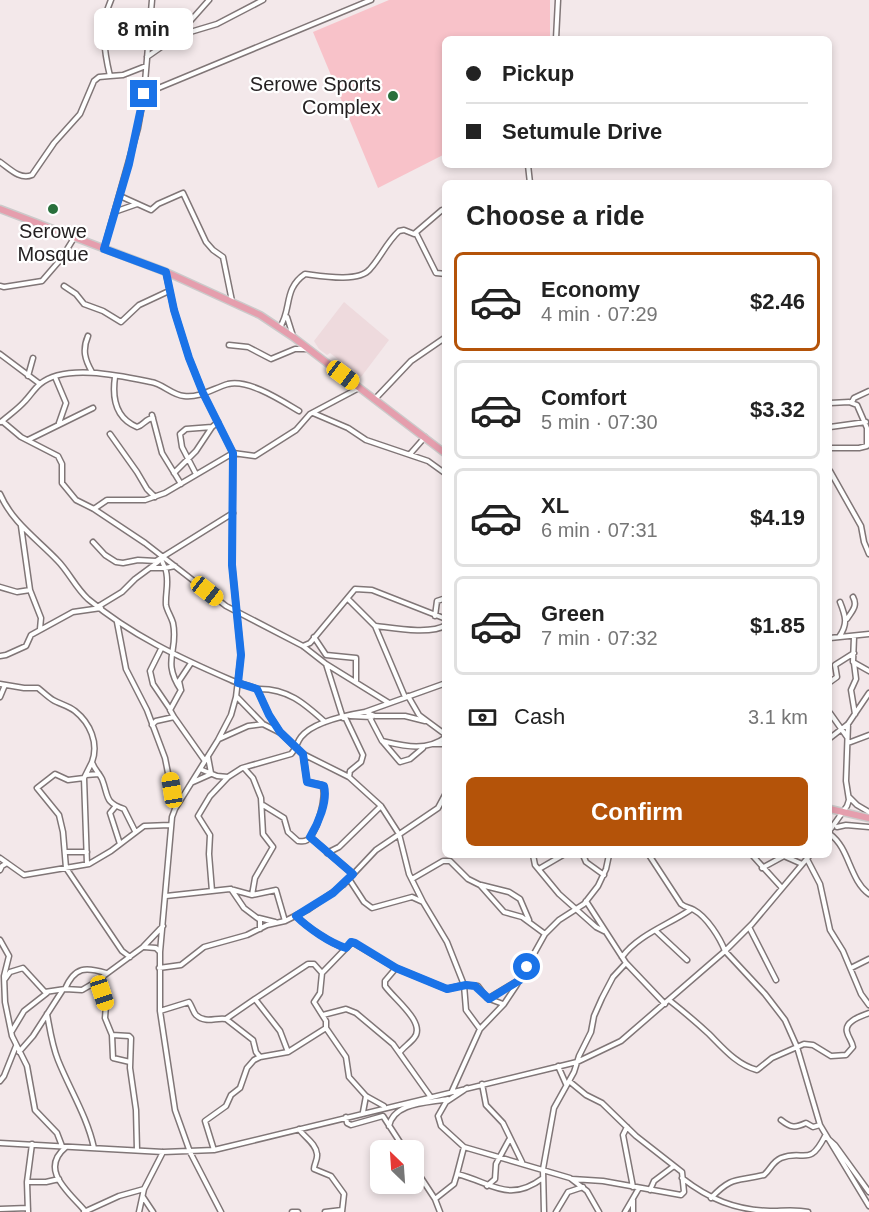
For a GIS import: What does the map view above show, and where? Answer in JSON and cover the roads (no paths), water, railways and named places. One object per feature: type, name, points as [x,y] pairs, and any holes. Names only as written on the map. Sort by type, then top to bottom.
[{"type":"main road","points":[[0,209],[166,272],[232,301],[280,327],[442,450]]},
{"type":"main road","points":[[832,810],[869,819]]},
{"type":"street","points":[[104,249],[138,128],[144,94],[152,0]]},
{"type":"street","points":[[147,57],[177,36],[209,0]]},
{"type":"street","points":[[177,36],[217,24],[263,0]]},
{"type":"street","points":[[144,94],[371,0]]},
{"type":"street","points":[[556,36],[558,0]]},
{"type":"street","points":[[110,1],[105,16],[104,43],[110,76]]},
{"type":"street","points":[[0,162],[20,176],[32,175],[54,143],[80,114],[94,81],[99,77],[123,75],[147,66]]},
{"type":"street","points":[[120,196],[151,210],[158,204],[183,193],[206,242],[223,257],[232,301]]},
{"type":"street","points":[[116,211],[137,204]]},
{"type":"street","points":[[293,337],[287,316],[287,299],[302,276],[305,274],[345,277],[365,273],[399,231],[404,230],[412,235],[442,210]]},
{"type":"street","points":[[416,233],[436,273],[442,273]]},
{"type":"street","points":[[0,286],[4,288],[42,281],[61,259],[74,238]]},
{"type":"street","points":[[166,272],[184,344],[203,393],[233,453],[232,565],[241,655],[236,697],[231,715],[201,769],[175,809],[170,825],[159,968],[160,1011],[172,1099],[190,1152],[221,1212]]},
{"type":"street","points":[[64,286],[76,294],[84,304],[103,311],[121,322],[139,305],[169,291]]},
{"type":"street","points":[[280,327],[287,316]]},
{"type":"street","points":[[88,336],[84,357],[92,373]]},
{"type":"street","points":[[374,400],[411,361],[442,340]]},
{"type":"street","points":[[229,345],[248,347],[271,359],[296,349],[308,349]]},
{"type":"street","points":[[0,354],[40,384]]},
{"type":"street","points":[[28,376],[33,358]]},
{"type":"street","points":[[299,411],[274,396],[240,384],[228,384],[195,396],[181,396],[157,383],[92,373],[71,373],[40,384],[1,422],[28,441],[58,456],[62,464],[61,481],[68,493],[76,500],[94,509],[161,558],[176,566],[236,612],[303,646],[326,664],[389,703]]},
{"type":"street","points":[[55,377],[66,403],[59,424]]},
{"type":"street","points":[[115,377],[114,399],[119,415],[137,427],[152,416],[162,453],[181,484]]},
{"type":"street","points":[[94,509],[112,499],[145,500],[156,497],[233,453],[255,456],[296,429],[312,412],[359,388]]},
{"type":"street","points":[[852,402],[854,398],[869,391]]},
{"type":"street","points":[[832,403],[852,402],[860,409],[866,422],[868,437],[868,446],[832,448]]},
{"type":"street","points":[[28,441],[93,408]]},
{"type":"street","points":[[312,412],[348,428],[359,437],[428,461],[442,471]]},
{"type":"street","points":[[174,473],[188,460],[218,422]]},
{"type":"street","points":[[832,427],[866,422]]},
{"type":"street","points":[[196,474],[179,441],[180,434],[186,429],[212,427]]},
{"type":"street","points":[[110,434],[147,489],[156,497]]},
{"type":"street","points":[[410,454],[425,437]]},
{"type":"street","points":[[832,475],[861,526],[869,554]]},
{"type":"street","points":[[145,500],[147,489]]},
{"type":"street","points":[[0,494],[21,525],[60,563],[78,589],[116,621],[161,649],[191,663],[238,683],[292,696],[308,706],[325,722]]},
{"type":"street","points":[[0,656],[26,646],[31,635],[79,610],[100,607],[122,592],[137,577],[152,568],[161,558],[233,513]]},
{"type":"street","points":[[21,525],[30,590],[41,616],[40,630]]},
{"type":"street","points":[[93,542],[105,555],[116,562],[161,558]]},
{"type":"street","points":[[161,558],[168,576],[166,606],[173,623],[172,673],[181,690]]},
{"type":"street","points":[[152,568],[176,566]]},
{"type":"street","points":[[0,587],[17,592],[30,590]]},
{"type":"street","points":[[303,646],[310,643],[355,589],[370,590],[442,618]]},
{"type":"street","points":[[839,638],[855,607],[856,602],[853,597]]},
{"type":"street","points":[[348,598],[375,626],[414,710],[442,733]]},
{"type":"street","points":[[435,616],[436,601],[442,599]]},
{"type":"street","points":[[840,602],[847,619]]},
{"type":"street","points":[[116,621],[126,669],[147,710],[169,771],[175,809]]},
{"type":"street","points":[[375,626],[417,630],[442,627]]},
{"type":"street","points":[[832,638],[869,634]]},
{"type":"street","points":[[314,637],[326,656],[356,658],[356,681]]},
{"type":"street","points":[[854,637],[856,679],[851,690],[855,716]]},
{"type":"street","points":[[161,649],[150,671],[153,684],[174,717],[206,759],[211,774]]},
{"type":"street","points":[[832,681],[837,677],[835,665],[854,653]]},
{"type":"street","points":[[170,710],[181,690],[179,681],[191,663]]},
{"type":"street","points":[[854,663],[869,671]]},
{"type":"street","points":[[326,664],[363,755],[361,762],[350,771],[349,777]]},
{"type":"street","points":[[212,891],[210,836],[198,816],[210,796],[228,777],[244,768],[291,754],[303,734],[325,722],[364,712],[442,684]]},
{"type":"street","points":[[0,697],[2,685],[38,688],[51,699],[75,711],[91,730],[95,748],[85,777],[87,864]]},
{"type":"street","points":[[257,689],[280,732],[296,748],[303,754],[349,777],[381,806],[399,834],[412,879],[423,902],[447,942],[464,986],[466,1010],[480,1029]]},
{"type":"street","points":[[832,737],[855,716],[869,693]]},
{"type":"street","points":[[236,697],[263,724],[280,732]]},
{"type":"street","points":[[364,712],[373,717],[382,741],[400,762],[410,759],[428,745],[442,738]]},
{"type":"street","points":[[346,717],[405,716],[425,721]]},
{"type":"street","points":[[832,716],[848,740]]},
{"type":"street","points":[[152,724],[174,717]]},
{"type":"street","points":[[218,740],[242,728],[263,724]]},
{"type":"street","points":[[832,830],[848,803],[849,796],[846,786],[848,724]]},
{"type":"street","points":[[848,740],[869,735]]},
{"type":"street","points":[[382,741],[412,747],[442,744]]},
{"type":"street","points":[[262,805],[284,818],[288,832],[298,841],[305,841],[310,837],[317,824],[325,791],[322,785],[307,782],[303,754]]},
{"type":"street","points":[[92,762],[99,774],[106,797],[116,807],[124,809],[135,831]]},
{"type":"street","points":[[253,777],[255,765]]},
{"type":"street","points":[[244,768],[253,777],[262,805],[263,834],[273,847],[255,878],[252,895]]},
{"type":"street","points":[[201,769],[211,774],[228,777]]},
{"type":"street","points":[[99,774],[68,780],[55,774],[37,786],[59,815],[66,868],[122,951],[130,957]]},
{"type":"street","points":[[192,782],[211,774]]},
{"type":"street","points":[[849,796],[857,805],[869,812]]},
{"type":"street","points":[[159,968],[181,965],[204,947],[241,937],[296,916],[333,893],[371,854],[438,808],[442,800]]},
{"type":"street","points":[[327,853],[339,847],[381,806]]},
{"type":"street","points":[[116,807],[110,813],[120,844]]},
{"type":"street","points":[[0,858],[24,874],[87,864],[145,826],[170,825]]},
{"type":"street","points":[[836,825],[869,826]]},
{"type":"street","points":[[836,825],[837,840]]},
{"type":"street","points":[[832,834],[859,884],[869,894]]},
{"type":"street","points":[[310,837],[353,874]]},
{"type":"street","points":[[64,852],[88,854]]},
{"type":"street","points":[[88,854],[93,862]]},
{"type":"street","points":[[533,858],[559,894],[613,940],[626,963],[664,1004]]},
{"type":"street","points":[[539,869],[557,858]]},
{"type":"street","points":[[584,858],[586,862],[604,875]]},
{"type":"street","points":[[452,1091],[480,1029],[504,1004],[545,934],[559,920],[586,901],[604,875],[608,858]]},
{"type":"street","points":[[651,858],[681,904],[709,923],[725,951],[777,1008],[797,1047],[825,1136],[869,1206]]},
{"type":"street","points":[[754,858],[782,888]]},
{"type":"street","points":[[762,868],[780,858]]},
{"type":"street","points":[[788,858],[802,864]]},
{"type":"street","points":[[0,1143],[163,1152],[214,1149],[576,1062],[621,1041],[725,951],[749,927],[807,858]]},
{"type":"street","points":[[808,858],[820,884],[830,930],[869,1005]]},
{"type":"street","points":[[412,879],[448,860],[468,879],[480,885],[509,892],[520,899],[530,922]]},
{"type":"street","points":[[0,870],[7,863]]},
{"type":"street","points":[[349,879],[366,904],[374,909],[414,897],[423,902]]},
{"type":"street","points":[[480,885],[504,912],[522,917],[545,934]]},
{"type":"street","points":[[230,889],[244,908],[258,918],[276,922]]},
{"type":"street","points":[[166,896],[230,889],[252,895],[276,890],[285,921]]},
{"type":"street","points":[[586,901],[601,922],[604,931]]},
{"type":"street","points":[[622,957],[632,947],[691,909]]},
{"type":"street","points":[[296,916],[305,925],[335,944],[346,948]]},
{"type":"street","points":[[258,918],[261,923],[260,929]]},
{"type":"street","points":[[12,1031],[24,1011],[48,993],[82,990],[98,981],[143,947],[163,926]]},
{"type":"street","points":[[749,927],[776,980]]},
{"type":"street","points":[[656,931],[687,960]]},
{"type":"street","points":[[0,940],[1,946],[9,956],[2,988],[16,1046],[27,1066],[35,1110],[57,1133],[64,1146]]},
{"type":"street","points":[[385,1107],[366,1096],[349,1077],[346,1058],[326,1028],[327,1024],[323,1015],[314,1002],[320,993],[322,973],[351,942],[396,968],[447,989],[478,986],[489,999],[504,1004]]},
{"type":"street","points":[[143,947],[156,948],[160,952]]},
{"type":"street","points":[[851,968],[869,959]]},
{"type":"street","points":[[544,1212],[543,1169],[554,1108],[574,1072],[602,998],[613,978],[626,963]]},
{"type":"street","points":[[226,1018],[308,964],[314,964],[322,973]]},
{"type":"street","points":[[5,980],[10,972],[23,968],[43,991],[48,993]]},
{"type":"street","points":[[19,1052],[74,975],[90,968],[106,973]]},
{"type":"street","points":[[396,968],[385,981],[385,986],[412,1016],[417,1034],[400,1052]]},
{"type":"street","points":[[489,999],[520,980]]},
{"type":"street","points":[[98,981],[106,1005],[105,1018],[112,1035],[113,1058],[130,1062]]},
{"type":"street","points":[[506,988],[511,993]]},
{"type":"street","points":[[255,999],[280,1031],[288,1052]]},
{"type":"street","points":[[669,1000],[735,1058],[755,1070],[760,1069],[772,1058],[809,1044],[831,1056],[846,1055],[853,1047],[847,1033],[848,1026],[869,1013]]},
{"type":"street","points":[[160,1011],[189,1002],[195,1014],[202,1018],[211,1020],[226,1018],[253,1040],[260,1057]]},
{"type":"street","points":[[323,1015],[346,1009],[351,1011],[393,1044],[430,1096]]},
{"type":"street","points":[[47,1014],[58,1060],[87,1122],[94,1148]]},
{"type":"street","points":[[214,1149],[205,1121],[226,1106],[231,1095],[240,1088],[251,1063],[260,1057],[288,1052],[326,1028]]},
{"type":"street","points":[[112,1035],[130,1037],[131,1086],[136,1110],[136,1150]]},
{"type":"street","points":[[1,1079],[16,1046]]},
{"type":"street","points":[[558,1066],[568,1083],[602,1103],[627,1127],[682,1172],[684,1192],[682,1195],[594,1180],[572,1179]]},
{"type":"street","points":[[482,1084],[486,1105],[503,1123],[522,1162]]},
{"type":"street","points":[[470,1087],[442,1107],[438,1116],[441,1126],[464,1147],[522,1162],[572,1179],[583,1186],[599,1212]]},
{"type":"street","points":[[363,1112],[366,1096]]},
{"type":"street","points":[[389,1127],[393,1115],[402,1109],[452,1098]]},
{"type":"street","points":[[346,1117],[347,1123],[351,1125],[382,1116],[398,1140]]},
{"type":"street","points":[[781,1120],[797,1128],[806,1123],[813,1127],[820,1125]]},
{"type":"street","points":[[627,1127],[624,1136],[636,1187],[633,1212]]},
{"type":"street","points":[[299,1129],[316,1149],[318,1157],[314,1169],[331,1176],[344,1194],[342,1211],[325,1212]]},
{"type":"street","points":[[825,1136],[835,1145],[869,1192]]},
{"type":"street","points":[[711,1198],[730,1181],[762,1176],[780,1158],[811,1155],[819,1148],[825,1136]]},
{"type":"street","points":[[487,1186],[495,1179],[495,1168],[499,1156],[510,1140]]},
{"type":"street","points":[[0,1209],[28,1210],[27,1182],[32,1144]]},
{"type":"street","points":[[64,1146],[55,1163],[58,1179],[84,1212],[119,1196],[144,1189]]},
{"type":"street","points":[[435,1199],[454,1184],[464,1147]]},
{"type":"street","points":[[139,1212],[144,1189],[163,1152]]},
{"type":"street","points":[[650,1190],[654,1181],[674,1166]]},
{"type":"street","points":[[457,1174],[504,1191],[529,1187],[543,1178]]},
{"type":"street","points":[[682,1178],[711,1198],[735,1208],[808,1212]]},
{"type":"street","points":[[27,1182],[46,1182],[58,1179]]},
{"type":"street","points":[[424,1182],[440,1212]]},
{"type":"street","points":[[556,1212],[568,1192],[583,1186]]},
{"type":"street","points":[[143,1196],[153,1212]]},
{"type":"street","points":[[625,1212],[633,1200]]},
{"type":"street","points":[[728,1212],[735,1208]]},
{"type":"street","points":[[292,1212],[298,1212]]},
{"type":"place","name":"Serowe Sports Complex","points":[[393,96]]},
{"type":"place","name":"Serowe Mosque","points":[[53,209]]}]
